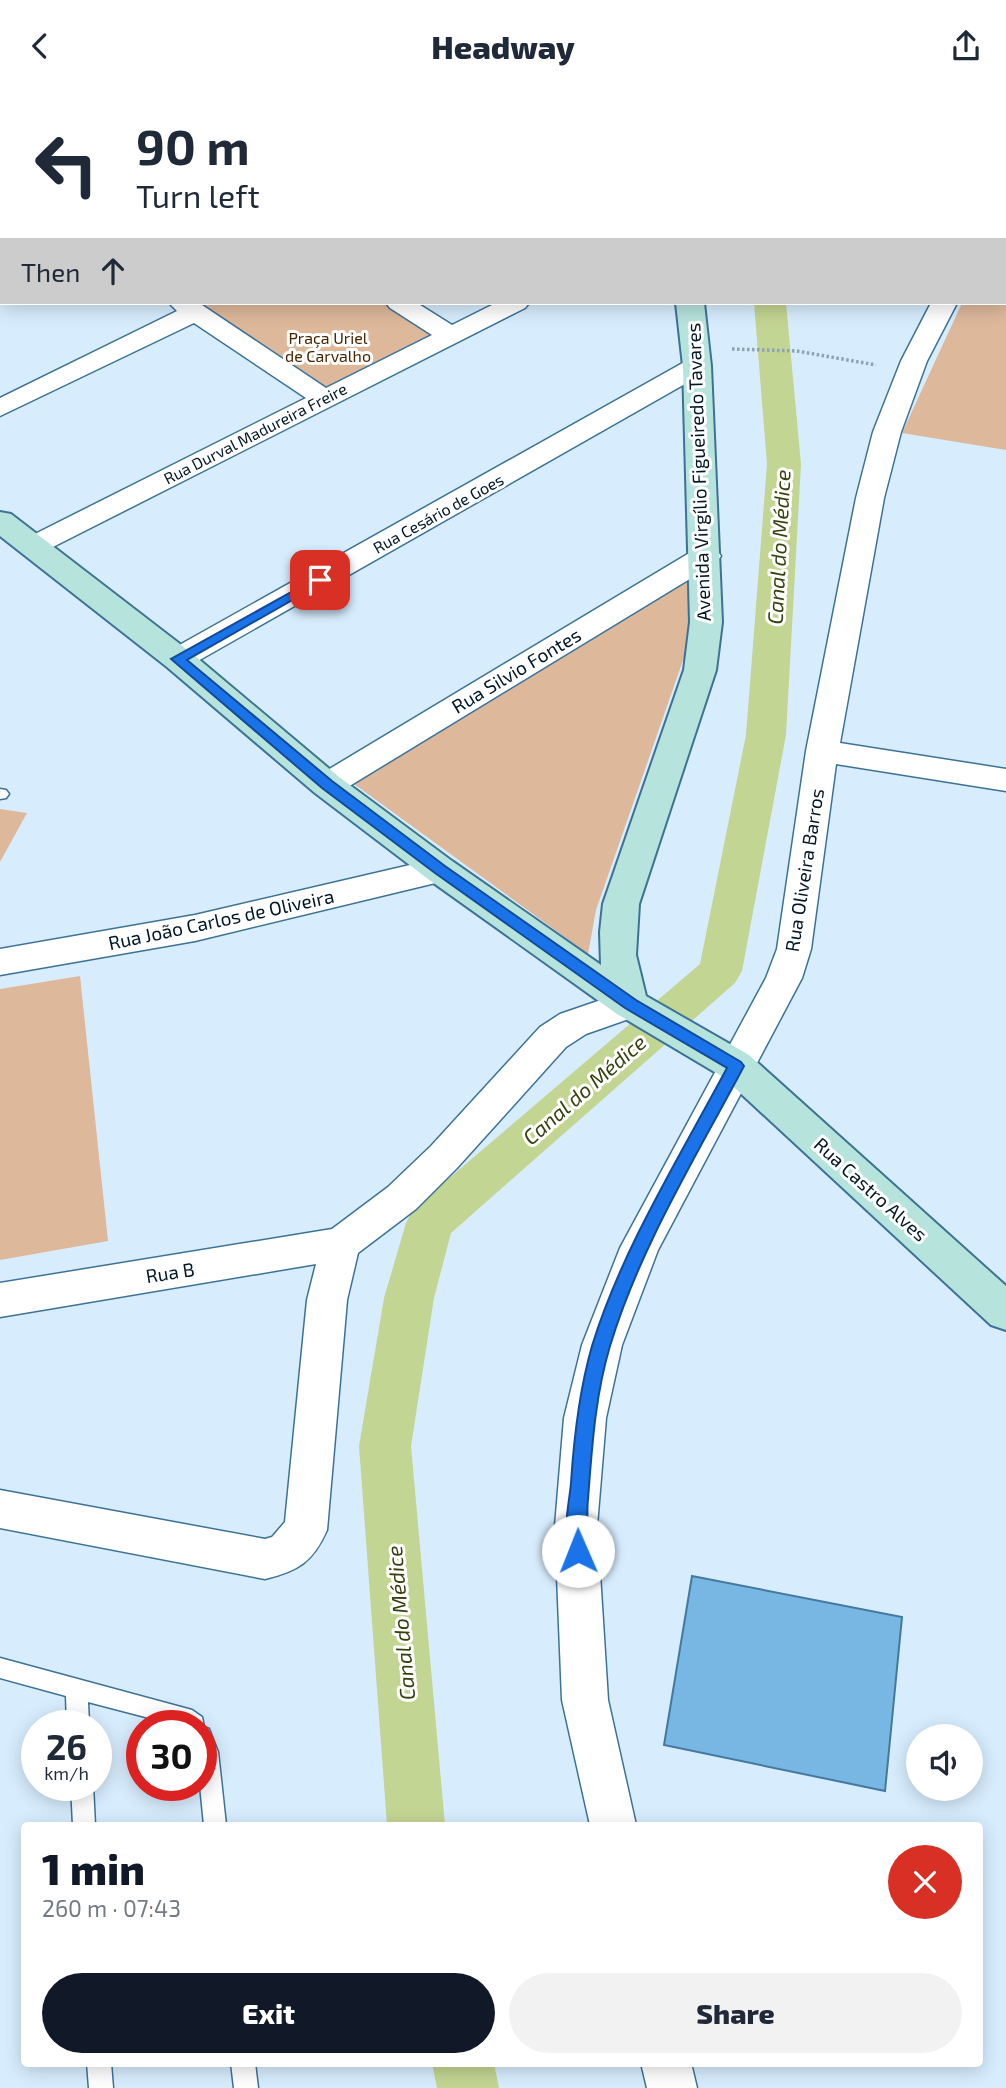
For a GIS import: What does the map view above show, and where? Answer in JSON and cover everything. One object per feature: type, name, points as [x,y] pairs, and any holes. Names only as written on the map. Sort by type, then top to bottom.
[{"type":"street","points":[[402,305],[449,334]]},
{"type":"street","name":"Rua Durval Madureira Freire","points":[[33,546],[449,334],[512,305]]},
{"type":"street","name":"Avenida Virgílio Figueiredo Tavares","points":[[636,1007],[619,970],[616,938],[620,916],[641,841],[700,670],[706,622],[706,556],[697,366],[690,305]]},
{"type":"street","name":"Rua Oliveira Barros","points":[[612,1822],[585,1700],[576,1525],[585,1417],[601,1345],[639,1248],[729,1062],[785,978],[794,949],[822,751],[870,498],[887,432],[911,371],[943,305]]},
{"type":"street","points":[[0,408],[189,308],[325,399]]},
{"type":"street","name":"Rua Cesário de Goes","points":[[178,659],[697,366]]},
{"type":"street","name":"Rua Castro Alves","points":[[0,520],[178,659],[327,785],[440,870],[636,1007],[729,1062],[1006,1312]]},
{"type":"street","name":"Rua Silvio Fontes","points":[[327,785],[706,556]]},
{"type":"street","points":[[822,751],[1006,779]]},
{"type":"street","name":"Rua João Carlos de Oliveira","points":[[0,962],[195,928],[440,870]]},
{"type":"street","points":[[0,1509],[265,1559],[285,1555],[306,1530],[327,1300],[341,1244],[402,1198],[444,1157],[553,1037],[573,1024],[636,1007]]},
{"type":"street","name":"Rua B","points":[[0,1300],[341,1244]]},
{"type":"street","points":[[667,2067],[672,2088]]},
{"type":"lane","points":[[0,1668],[158,1710]]},
{"type":"lane","points":[[76,1688],[77,1710]]},
{"type":"lane","points":[[83,1801],[84,1822]]},
{"type":"lane","points":[[212,1801],[215,1822]]},
{"type":"lane","points":[[99,2067],[101,2088]]},
{"type":"lane","points":[[243,2067],[246,2088]]},
{"type":"path","points":[[732,349],[797,351],[911,371]]},
{"type":"green space","name":"Praça Uriel de Carvalho","points":[[185,305],[402,305],[449,334],[325,399]]},
{"type":"green space","points":[[961,305],[1006,305],[1006,450],[902,433]]},
{"type":"green space","points":[[694,577],[696,623],[596,910],[588,954],[354,784]]},
{"type":"green space","points":[[0,809],[27,813],[0,862]]},
{"type":"green space","points":[[80,976],[108,1241],[0,1260],[0,989]]},
{"type":"building","points":[[692,1576],[902,1617],[885,1791],[664,1745]]},
{"type":"waterway","name":"Canal do Médice","points":[[416,1822],[385,1446],[409,1298],[430,1223],[720,971],[766,735],[784,464],[770,305]]},
{"type":"waterway","name":"Canal do Médice","points":[[464,2067],[468,2088]]},
{"type":"route","points":[[320,580],[178,659],[327,785],[440,870],[630,1004],[736,1066],[639,1248],[601,1345],[585,1417],[576,1525],[578,1551]]}]
